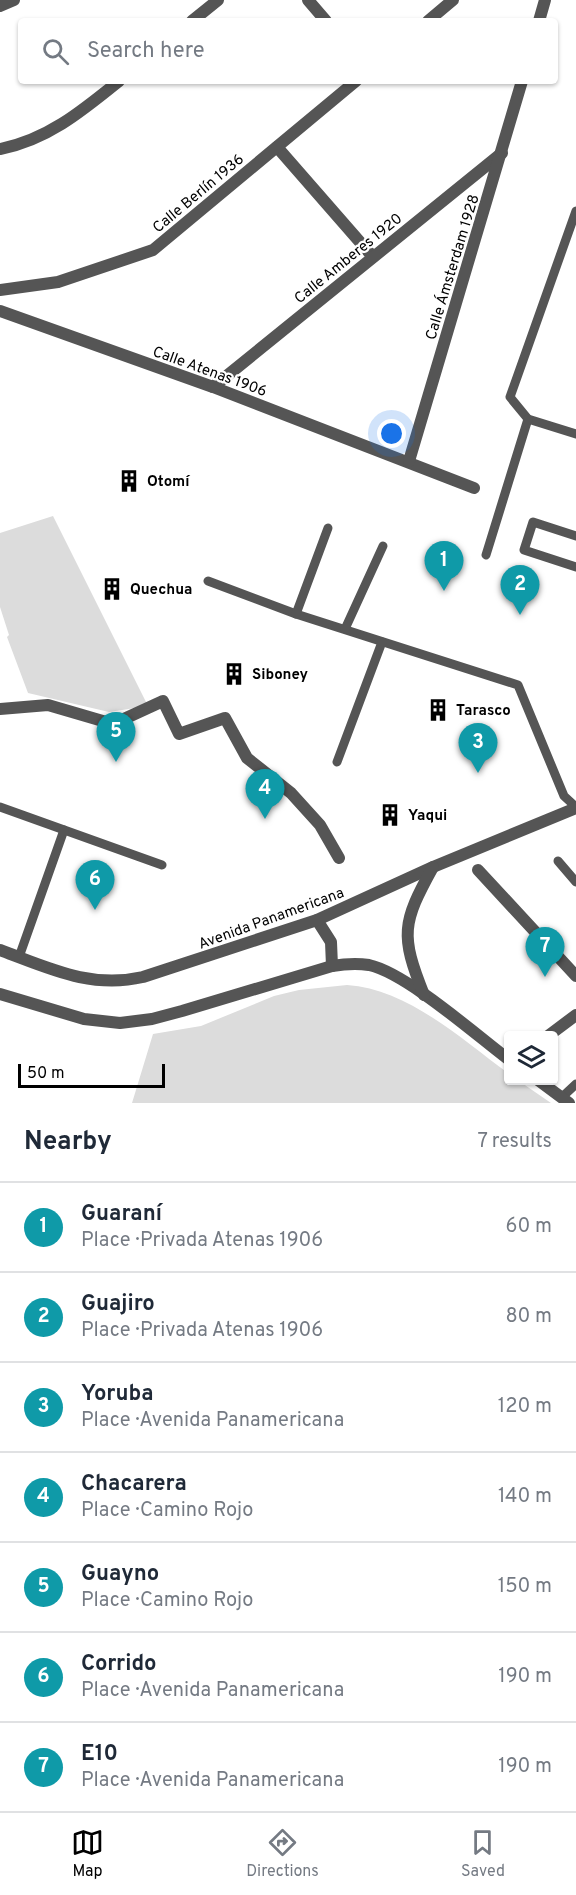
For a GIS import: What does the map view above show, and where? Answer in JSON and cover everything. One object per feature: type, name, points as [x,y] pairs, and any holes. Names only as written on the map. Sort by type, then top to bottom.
[{"type":"street","points":[[0,6],[14,0]]},
{"type":"street","points":[[196,18],[218,0]]},
{"type":"street","points":[[308,0],[323,18]]},
{"type":"street","points":[[432,18],[453,0]]},
{"type":"street","points":[[540,18],[545,0]]},
{"type":"street","points":[[0,149],[22,145],[71,120],[115,84]]},
{"type":"street","name":"Calle Berlín 1936","points":[[0,290],[58,282],[153,249],[352,84]]},
{"type":"street","name":"Calle Ámsterdam 1928","points":[[409,461],[521,84]]},
{"type":"street","points":[[277,147],[373,257]]},
{"type":"street","name":"Calle Amberes 1920","points":[[213,387],[502,153]]},
{"type":"street","name":"Calle Atenas 1906","points":[[0,311],[213,387],[474,488]]},
{"type":"street","points":[[0,709],[48,705],[113,724],[163,701],[179,734],[225,718],[247,758],[291,793],[320,825],[339,858]]},
{"type":"street","name":"Avenida Panamericana","points":[[0,950],[89,980],[123,982],[178,967],[317,920],[433,867],[576,807]]},
{"type":"street","points":[[425,997],[410,959],[407,921],[413,902],[433,867]]},
{"type":"street","points":[[478,870],[576,976]]},
{"type":"street","points":[[317,920],[331,942],[332,966]]},
{"type":"street","points":[[0,994],[84,1019],[120,1023],[182,1011],[332,966],[352,963],[385,970],[504,1056]]},
{"type":"street","points":[[554,1031],[576,1015]]},
{"type":"street","points":[[545,1085],[565,1100]]},
{"type":"lane","points":[[576,211],[510,397],[528,419],[576,434]]},
{"type":"lane","points":[[486,555],[528,419]]},
{"type":"lane","points":[[576,536],[533,522],[524,550],[576,567]]},
{"type":"lane","points":[[296,614],[328,528]]},
{"type":"lane","points":[[345,629],[383,546]]},
{"type":"lane","points":[[208,581],[296,614],[518,685],[564,796],[576,807]]},
{"type":"lane","points":[[337,762],[382,642]]},
{"type":"lane","points":[[0,807],[162,865]]},
{"type":"lane","points":[[19,957],[64,830]]},
{"type":"lane","points":[[558,861],[576,882]]},
{"type":"lane","points":[[565,1100],[576,1084]]},
{"type":"shaded area","points":[[53,516],[148,706],[109,712],[28,693],[7,637],[9,635],[0,607],[0,533]]},
{"type":"shaded area","points":[[347,985],[391,996],[433,1018],[504,1070],[504,1085],[525,1085],[551,1103],[132,1103],[153,1034],[201,1026],[274,996],[299,990]]},
{"type":"place","name":"Otomí","points":[[129,481]]},
{"type":"place","name":"Quechua","points":[[112,589]]},
{"type":"place","name":"Guaraní","points":[[444,591]]},
{"type":"place","name":"Guajiro","points":[[520,615]]},
{"type":"place","name":"Siboney","points":[[234,674]]},
{"type":"place","name":"Tarasco","points":[[438,710]]},
{"type":"place","name":"Guayno","points":[[116,762]]},
{"type":"place","name":"Yoruba","points":[[478,773]]},
{"type":"place","name":"Yaqui","points":[[390,815]]},
{"type":"place","name":"Chacarera","points":[[265,819]]},
{"type":"place","name":"Corrido","points":[[95,910]]},
{"type":"place","name":"E10","points":[[545,977]]}]
